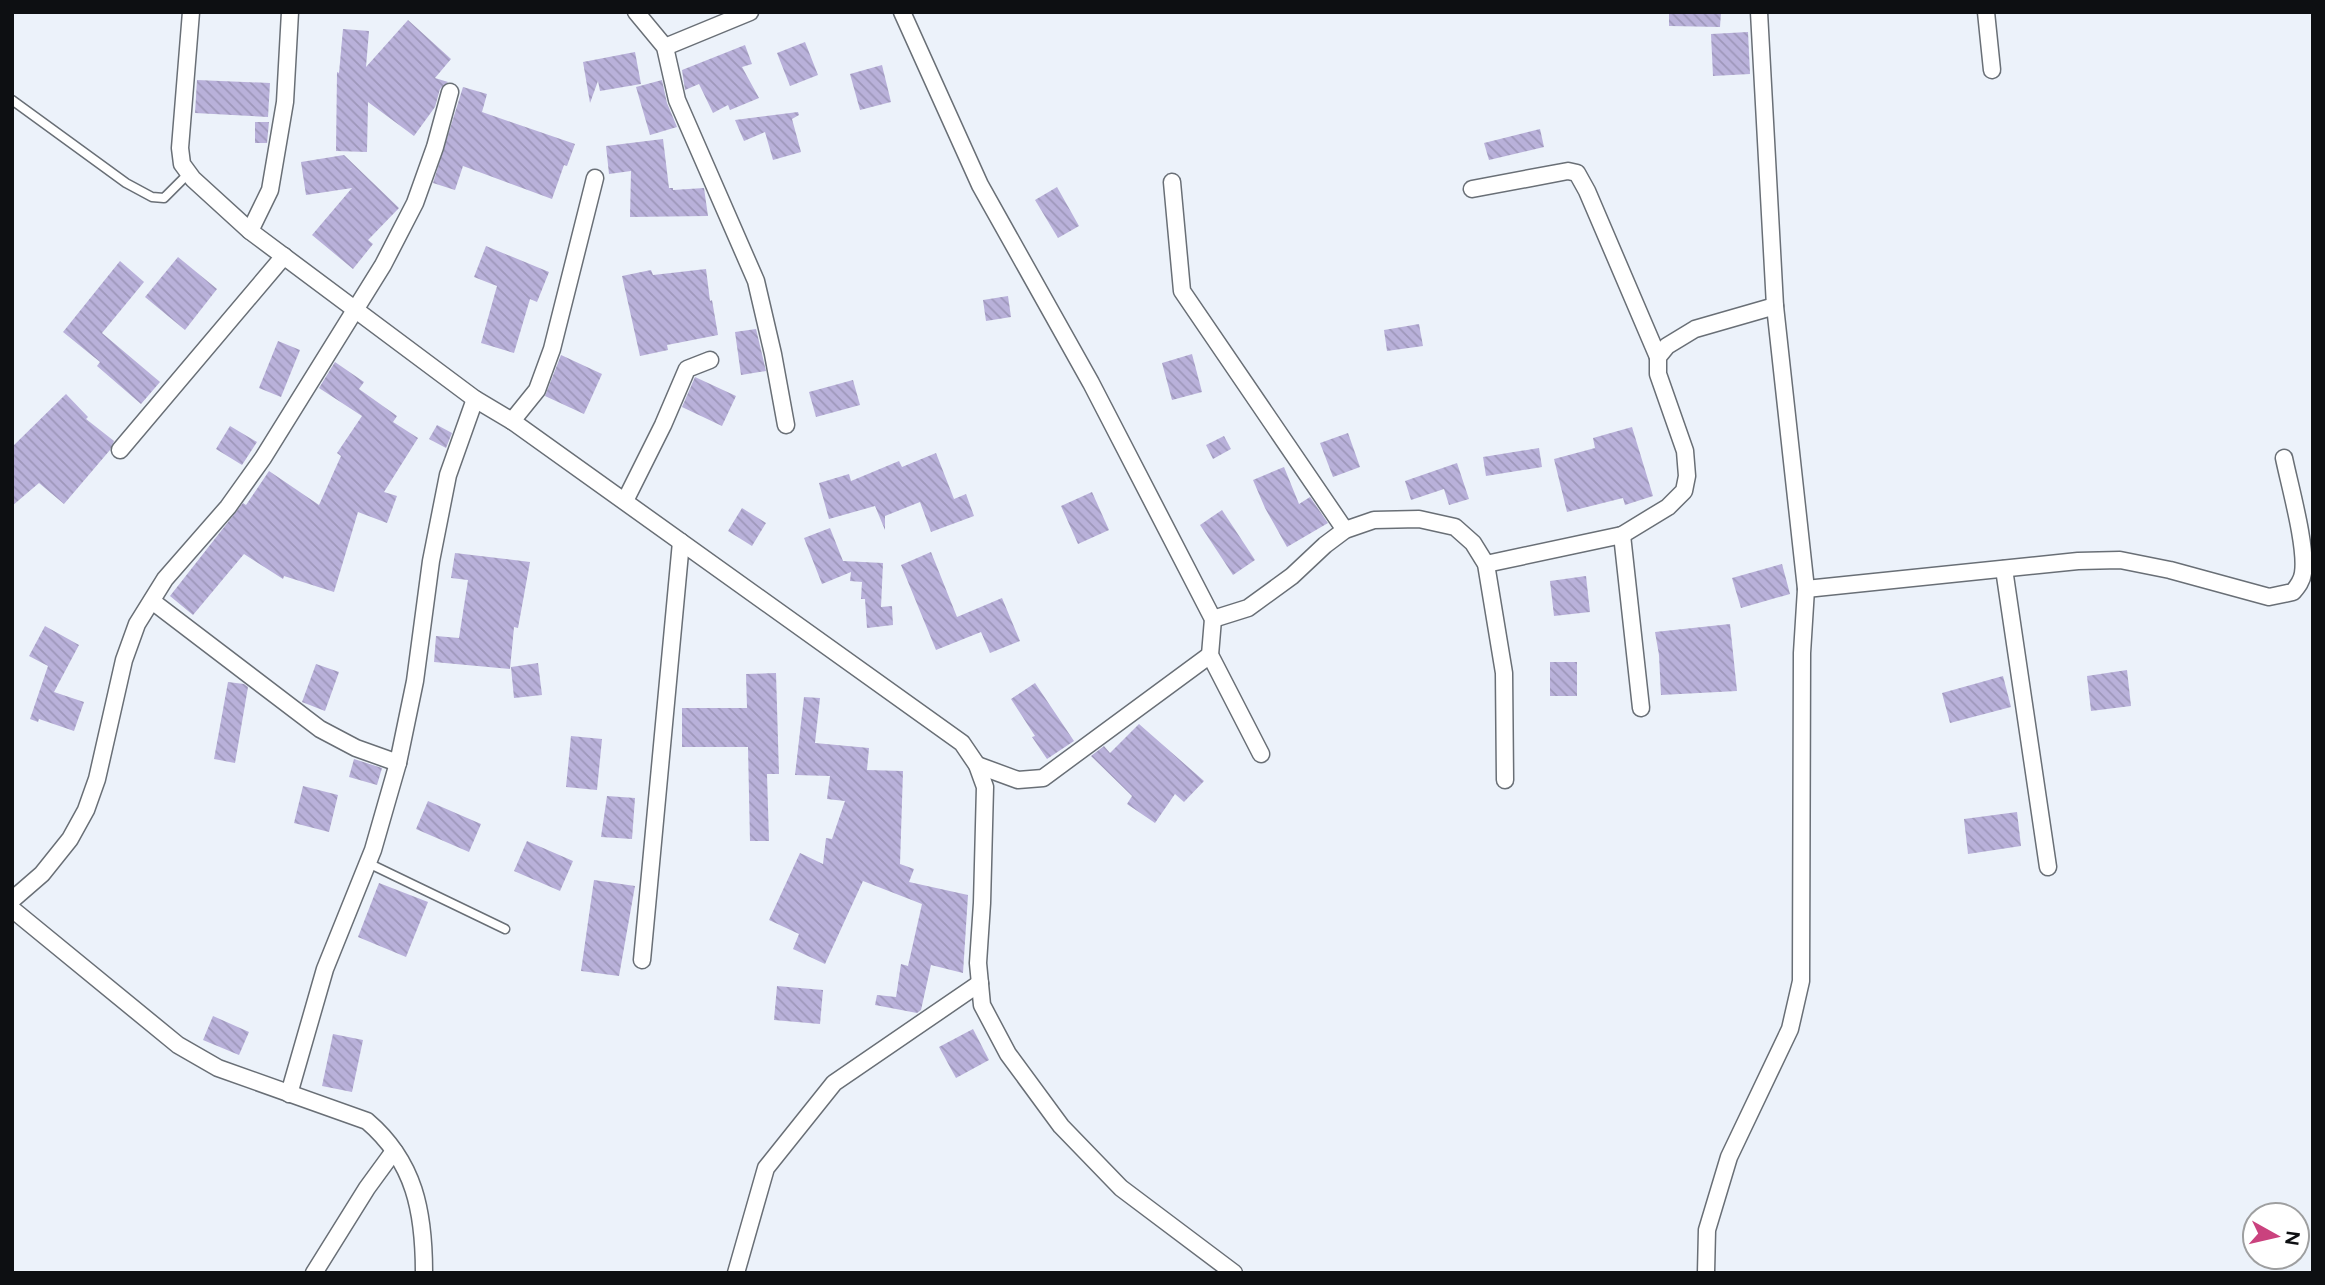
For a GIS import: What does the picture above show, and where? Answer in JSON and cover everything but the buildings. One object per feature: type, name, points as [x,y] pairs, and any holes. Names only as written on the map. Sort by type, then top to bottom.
[{"type":"street","points":[[191,12],[180,148],[182,164],[250,232],[475,399],[512,421],[962,743],[977,765],[985,787],[978,963],[982,1005],[1008,1054],[1061,1126],[1121,1188],[1234,1273]]},
{"type":"street","points":[[250,232],[270,190],[285,102],[290,12]]},
{"type":"street","points":[[636,12],[665,47],[677,100],[756,281],[786,425]]},
{"type":"street","points":[[665,47],[750,12]]},
{"type":"street","points":[[902,12],[980,186],[1091,383],[1213,619],[1210,656],[1261,754]]},
{"type":"street","points":[[1706,1273],[1707,1230],[1728,1157],[1790,1029],[1801,981],[1801,653],[1806,589],[1774,306],[1759,12]]},
{"type":"street","points":[[1986,12],[1992,70]]},
{"type":"street","points":[[12,900],[42,874],[70,839],[86,810],[97,779],[124,660],[136,625],[165,579],[235,498],[383,265],[415,203],[435,147],[450,92]]},
{"type":"street","points":[[1472,189],[1568,171],[1577,173],[1658,357],[1658,374],[1685,451],[1687,476],[1684,491],[1668,507],[1622,535],[1486,565]]},
{"type":"street","points":[[512,421],[537,390],[552,349],[595,178]]},
{"type":"street","points":[[1172,182],[1182,292],[1345,530]]},
{"type":"street","points":[[120,450],[284,256]]},
{"type":"street","points":[[1658,357],[1667,346],[1696,329],[1774,306]]},
{"type":"street","points":[[625,501],[687,369],[710,360]]},
{"type":"street","points":[[289,1094],[325,969],[368,863],[398,763],[415,681],[432,561],[448,475],[475,399]]},
{"type":"street","points":[[1806,589],[2077,561],[2120,560],[2170,569],[2269,597],[2293,592],[2301,582],[2304,570],[2300,533],[2284,458]]},
{"type":"street","points":[[1213,619],[1248,608],[1292,576],[1345,530],[1374,520],[1396,519],[1419,519],[1455,527],[1473,542],[1486,565],[1504,673],[1505,780]]},
{"type":"street","points":[[1622,535],[1641,708]]},
{"type":"street","points":[[642,960],[681,542]]},
{"type":"street","points":[[2004,569],[2048,867]]},
{"type":"street","points":[[152,601],[320,729],[356,748],[398,763]]},
{"type":"street","points":[[977,765],[1018,780],[1043,778],[1210,656]]},
{"type":"street","points":[[12,909],[178,1045],[218,1068],[367,1121],[386,1137],[411,1181],[422,1214],[424,1273]]},
{"type":"street","points":[[736,1273],[766,1168],[825,1093],[834,1083],[980,983]]},
{"type":"street","points":[[314,1273],[367,1188],[394,1151]]},
{"type":"lane","points":[[12,100],[126,183],[152,198],[164,198],[189,173]]},
{"type":"lane","points":[[368,863],[505,929]]}]
